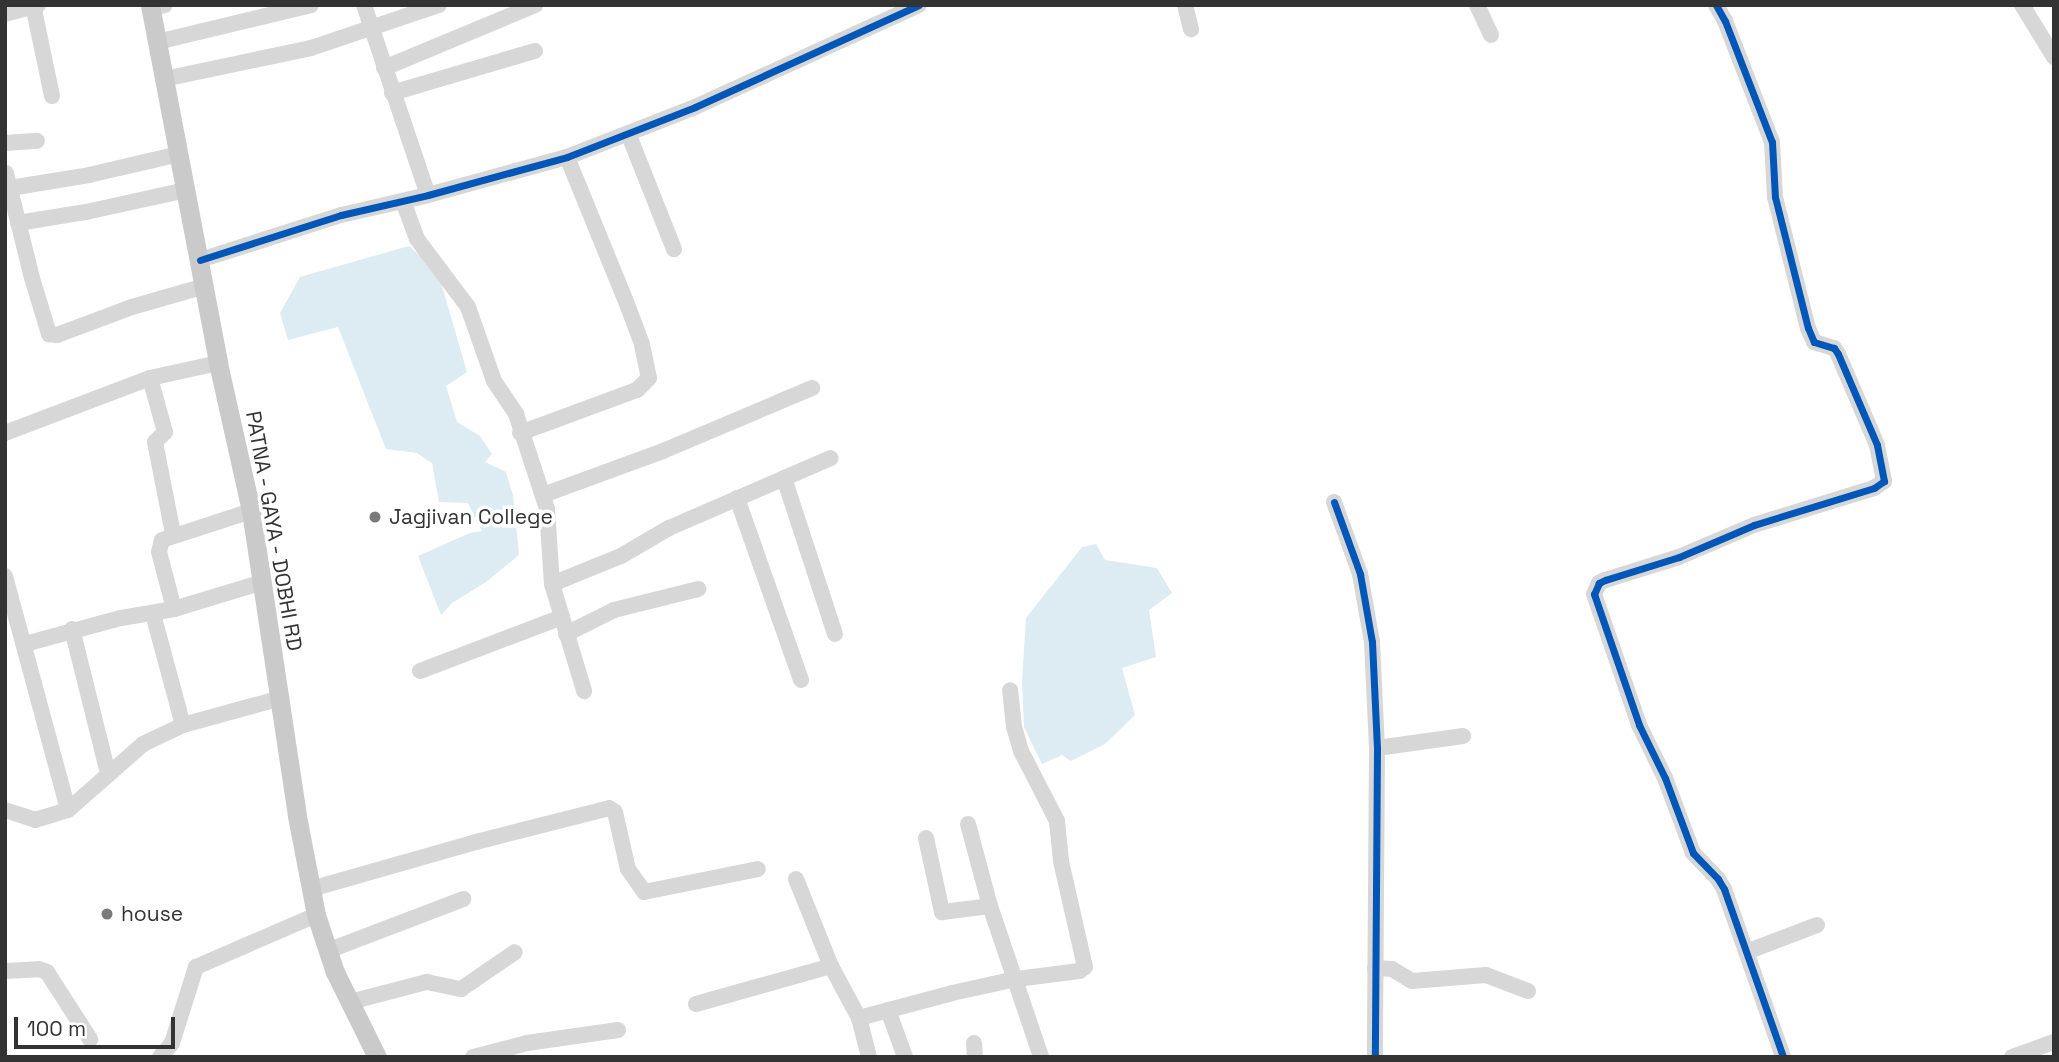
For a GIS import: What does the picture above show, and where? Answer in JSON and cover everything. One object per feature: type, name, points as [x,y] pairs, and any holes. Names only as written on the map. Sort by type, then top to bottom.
[{"type":"main road","name":"PATNA - GAYA - DOBHI RD","points":[[155,6],[157,42],[164,79],[218,363],[251,511],[297,816],[316,915],[327,951],[377,1057]]},
{"type":"street","points":[[157,42],[311,5]]},
{"type":"street","points":[[364,5],[428,195]]},
{"type":"street","points":[[164,79],[312,48],[439,5]]},
{"type":"street","points":[[384,68],[535,5]]},
{"type":"street","points":[[200,260],[341,215],[428,195],[566,157],[845,41],[919,5]]},
{"type":"street","points":[[1185,5],[1191,29]]},
{"type":"street","points":[[1477,5],[1491,35]]},
{"type":"street","points":[[1716,5],[1726,21],[1772,142],[1775,197],[1808,328],[1814,342],[1830,346],[1838,354],[1877,445],[1884,481],[1874,488],[1754,525],[1679,556],[1605,580],[1595,588],[1595,599],[1639,725],[1665,778],[1693,853],[1724,889],[1783,1057]]},
{"type":"street","points":[[2022,5],[2054,57]]},
{"type":"street","points":[[5,14],[35,6],[52,96]]},
{"type":"street","points":[[392,93],[535,51]]},
{"type":"street","points":[[628,133],[674,248]]},
{"type":"street","points":[[5,144],[37,141]]},
{"type":"street","points":[[179,153],[89,175],[8,181],[32,278],[52,336],[132,307],[205,286]]},
{"type":"street","points":[[520,433],[637,390],[649,378],[642,344],[627,304],[566,157]]},
{"type":"street","points":[[18,223],[86,212],[186,190]]},
{"type":"street","points":[[403,201],[417,239],[468,307],[496,387],[514,409],[548,515],[552,584],[584,691]]},
{"type":"street","points":[[5,433],[150,378],[218,363]]},
{"type":"street","points":[[150,378],[165,432],[155,442],[173,534]]},
{"type":"street","points":[[543,495],[663,450],[811,388]]},
{"type":"street","points":[[552,584],[621,556],[669,528],[831,458]]},
{"type":"street","points":[[784,478],[835,634]]},
{"type":"street","points":[[737,498],[802,680]]},
{"type":"street","points":[[1334,502],[1360,574],[1372,642],[1377,748],[1375,1057]]},
{"type":"street","points":[[173,608],[159,552],[162,540],[173,534],[251,511]]},
{"type":"street","points":[[5,576],[68,810]]},
{"type":"street","points":[[25,644],[72,629],[153,614],[262,582]]},
{"type":"street","points":[[566,634],[624,607],[698,589]]},
{"type":"street","points":[[153,614],[183,725]]},
{"type":"street","points":[[420,671],[562,617]]},
{"type":"street","points":[[72,629],[108,773]]},
{"type":"street","points":[[859,1018],[1016,979],[1079,971],[1086,962],[1061,861],[1057,821],[1021,751],[1014,727],[1010,690]]},
{"type":"street","points":[[5,810],[36,820],[68,810],[143,744],[183,725],[281,698]]},
{"type":"street","points":[[1377,748],[1463,736]]},
{"type":"street","points":[[311,889],[609,808],[615,812],[628,869],[644,892],[758,869]]},
{"type":"street","points":[[968,824],[990,906],[1041,1057]]},
{"type":"street","points":[[926,838],[942,912],[990,906]]},
{"type":"street","points":[[796,879],[831,966],[859,1018],[869,1057]]},
{"type":"street","points":[[327,951],[463,899]]},
{"type":"street","points":[[160,1057],[172,1043],[196,967],[316,915]]},
{"type":"street","points":[[1746,952],[1817,925]]},
{"type":"street","points":[[350,1002],[427,982],[461,989],[515,952]]},
{"type":"street","points":[[696,1004],[831,966]]},
{"type":"street","points":[[1376,968],[1392,969],[1412,981],[1486,975],[1528,991]]},
{"type":"street","points":[[5,971],[39,969],[47,972],[90,1040]]},
{"type":"street","points":[[888,1010],[905,1057]]},
{"type":"street","points":[[473,1057],[528,1050],[618,1030]]},
{"type":"street","points":[[2011,1057],[2054,1042]]},
{"type":"shaded area","points":[[409,246],[438,272],[467,372],[446,386],[457,422],[480,436],[492,454],[485,462],[506,472],[513,495],[519,555],[486,582],[452,603],[441,615],[418,556],[470,533],[482,531],[468,503],[439,502],[432,463],[417,453],[386,449],[338,327],[288,340],[280,313],[300,277]]},
{"type":"shaded area","points":[[1096,544],[1105,560],[1157,568],[1172,593],[1149,610],[1156,657],[1122,668],[1135,715],[1105,744],[1071,761],[1062,755],[1042,764],[1024,727],[1022,681],[1026,618],[1082,547]]},
{"type":"cycle path","points":[[200,260],[341,215],[428,195],[567,157],[695,107],[919,5]]},
{"type":"cycle path","points":[[1716,5],[1725,21],[1772,142],[1775,197],[1808,328],[1814,342],[1834,348],[1838,354],[1877,445],[1884,481],[1874,488],[1754,525],[1679,557],[1605,580],[1599,583],[1594,594],[1639,725],[1665,778],[1693,853],[1724,889],[1783,1057]]},
{"type":"cycle path","points":[[1334,502],[1360,574],[1372,642],[1377,748],[1375,1057]]},
{"type":"place","name":"Jagjivan College","points":[[375,517]]},
{"type":"place","name":"house","points":[[107,914]]}]
